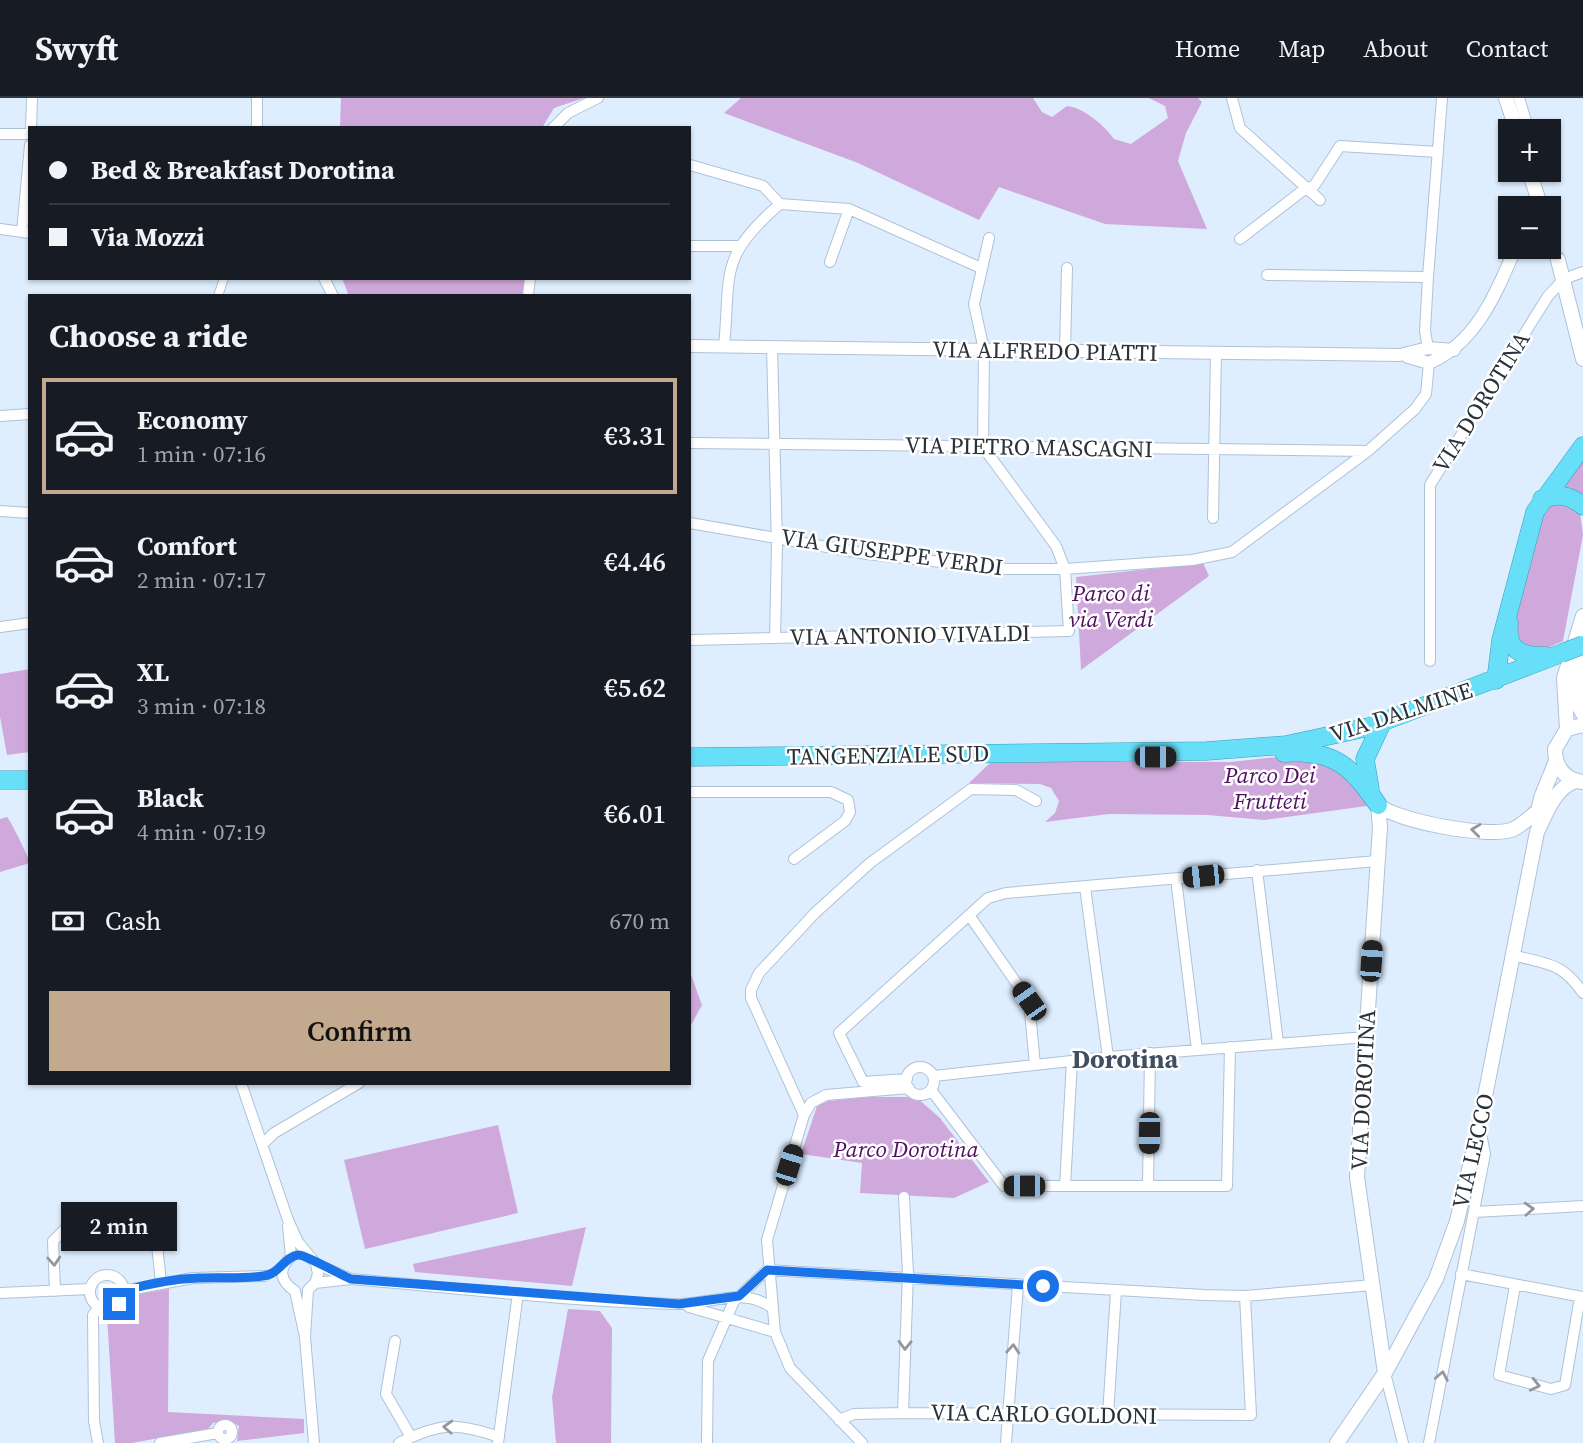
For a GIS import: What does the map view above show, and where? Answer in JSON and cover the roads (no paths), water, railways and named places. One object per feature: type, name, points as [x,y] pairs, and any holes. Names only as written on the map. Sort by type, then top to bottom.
[{"type":"highway","points":[[1496,680],[1500,640],[1535,512],[1583,446]]},
{"type":"highway","points":[[1542,499],[1558,495],[1583,506]]},
{"type":"highway","points":[[1510,607],[1508,634],[1516,651],[1527,656],[1558,654]]},
{"type":"highway","name":"VIA DALMINE","points":[[1087,753],[1207,751],[1286,745],[1382,723],[1583,645]]},
{"type":"highway","points":[[1378,805],[1368,784],[1365,759],[1382,723]]},
{"type":"highway","points":[[1087,753],[1220,758],[1306,752],[1341,762],[1359,778],[1378,805]]},
{"type":"highway","name":"TANGENZIALE SUD","points":[[691,757],[1087,753]]},
{"type":"highway","points":[[0,768],[28,768]]},
{"type":"highway","points":[[0,780],[28,780]]},
{"type":"main road","points":[[1506,98],[1513,119]]},
{"type":"main road","points":[[1533,182],[1537,196]]},
{"type":"main road","points":[[1558,260],[1583,359]]},
{"type":"main road","points":[[1583,617],[1576,675],[1578,705],[1583,714]]},
{"type":"main road","points":[[1583,617],[1564,678],[1567,729],[1583,726]]},
{"type":"main road","name":"VIA LECCO","points":[[1337,1443],[1385,1373],[1436,1279],[1457,1221],[1513,955],[1537,832],[1538,811],[1556,761],[1556,744],[1567,729]]},
{"type":"main road","points":[[1556,761],[1561,771],[1580,781]]},
{"type":"main road","name":"VIA LECCO","points":[[1537,832],[1552,802],[1569,783],[1580,781]]},
{"type":"main road","points":[[1378,805],[1394,816],[1414,822],[1498,832],[1512,830],[1538,811]]},
{"type":"main road","name":"VIA DOROTINA","points":[[1378,805],[1380,827],[1357,1177],[1385,1373]]},
{"type":"street","points":[[31,126],[32,98]]},
{"type":"street","points":[[257,98],[257,126]]},
{"type":"street","points":[[555,126],[568,113],[598,98]]},
{"type":"street","points":[[1232,98],[1240,128],[1320,200]]},
{"type":"street","name":"VIA GIUSEPPE VERDI","points":[[691,523],[938,563],[1007,569],[1065,569],[1192,559],[1232,552],[1368,451],[1423,400],[1428,355],[1425,331],[1428,277],[1442,98]]},
{"type":"street","points":[[1519,98],[1525,119]]},
{"type":"street","points":[[0,134],[28,134]]},
{"type":"street","points":[[1240,239],[1306,188],[1314,186],[1340,146],[1438,152]]},
{"type":"street","points":[[691,165],[763,186],[780,204],[849,209],[981,268]]},
{"type":"street","points":[[0,229],[26,232],[28,188]]},
{"type":"street","points":[[1534,196],[1536,192]]},
{"type":"street","points":[[724,347],[727,280],[738,246],[780,204]]},
{"type":"street","points":[[830,262],[849,209]]},
{"type":"street","points":[[989,238],[981,268],[975,313],[985,350],[983,447],[1056,546],[1065,569]]},
{"type":"street","points":[[691,246],[738,246]]},
{"type":"street","name":"VIA ALFREDO PIATTI","points":[[691,346],[1428,355],[1454,350],[1495,296],[1511,259]]},
{"type":"street","points":[[1065,351],[1067,268]]},
{"type":"street","points":[[1564,279],[1583,272]]},
{"type":"street","points":[[1267,275],[1428,277]]},
{"type":"street","name":"VIA DOROTINA","points":[[1430,661],[1430,485],[1548,296],[1564,279]]},
{"type":"street","points":[[772,347],[775,638]]},
{"type":"street","points":[[1213,518],[1216,352]]},
{"type":"street","points":[[0,416],[28,414]]},
{"type":"street","name":"VIA PIETRO MASCAGNI","points":[[691,443],[1368,451]]},
{"type":"street","points":[[0,511],[28,513]]},
{"type":"street","name":"VIA ANTONIO VIVALDI","points":[[691,640],[1069,631],[1065,569]]},
{"type":"street","points":[[0,627],[28,623]]},
{"type":"street","points":[[804,1115],[751,998],[751,990],[759,972],[814,913],[870,863],[971,789],[1016,790],[1036,801]]},
{"type":"street","points":[[691,792],[831,792],[848,800],[850,813],[845,821],[794,859]]},
{"type":"street","points":[[931,1090],[920,1095],[908,1084],[863,1082],[839,1033],[969,915],[997,895],[1377,861]]},
{"type":"street","points":[[1256,870],[1278,1043]]},
{"type":"street","points":[[1177,879],[1197,1050]]},
{"type":"street","points":[[1085,887],[1108,1057]]},
{"type":"street","points":[[969,915],[1029,1001],[1035,1065]]},
{"type":"street","points":[[1513,955],[1555,964],[1569,975],[1583,993]]},
{"type":"street","points":[[933,1076],[1072,1060],[1366,1037]]},
{"type":"street","points":[[908,1084],[917,1067],[929,1070],[933,1076],[931,1090],[1004,1186],[1227,1186],[1230,1047]]},
{"type":"street","points":[[1148,1186],[1150,1054]]},
{"type":"street","points":[[1065,1186],[1072,1060]]},
{"type":"street","points":[[862,1443],[790,1368],[775,1332],[767,1270],[767,1240],[804,1115],[811,1103],[826,1095],[908,1084]]},
{"type":"street","points":[[242,1085],[288,1220],[298,1242],[314,1261],[318,1274],[312,1286],[304,1337]]},
{"type":"street","points":[[263,1144],[274,1133],[356,1085]]},
{"type":"street","points":[[1429,1443],[1485,1154],[1479,1126]]},
{"type":"street","points":[[903,1413],[907,1278],[904,1196]]},
{"type":"street","points":[[1474,1212],[1583,1206]]},
{"type":"street","points":[[55,1291],[53,1241],[79,1215],[127,1212],[133,1215],[156,1236],[161,1282]]},
{"type":"street","points":[[288,1220],[290,1257]]},
{"type":"street","points":[[265,1276],[282,1268],[290,1257],[297,1255],[351,1279]]},
{"type":"street","points":[[282,1268],[284,1282]]},
{"type":"street","points":[[707,1443],[708,1361],[739,1296],[767,1270],[1245,1296],[1373,1285]]},
{"type":"street","points":[[1461,1274],[1581,1297],[1565,1385],[1551,1389],[1499,1375],[1514,1286]]},
{"type":"street","points":[[0,1293],[85,1289],[98,1278],[108,1276],[119,1281],[123,1291],[115,1307],[99,1307]]},
{"type":"street","points":[[123,1291],[161,1282],[265,1276],[284,1282],[295,1291],[304,1337],[314,1443]]},
{"type":"street","points":[[295,1291],[351,1279],[679,1304],[739,1296],[761,1300],[771,1307]]},
{"type":"street","points":[[1006,1443],[1018,1285]]},
{"type":"street","points":[[85,1289],[99,1307]]},
{"type":"street","points":[[1108,1415],[1116,1291]]},
{"type":"street","points":[[399,1443],[445,1425],[498,1440],[519,1293]]},
{"type":"street","name":"VIA CARLO GOLDONI","points":[[839,1420],[854,1414],[903,1413],[1251,1415],[1245,1296]]},
{"type":"street","points":[[679,1304],[775,1332]]},
{"type":"street","points":[[98,1443],[94,1421],[93,1315],[99,1307]]},
{"type":"street","points":[[395,1341],[386,1394],[411,1437]]},
{"type":"street","points":[[1385,1373],[1403,1443]]},
{"type":"street","points":[[160,1443],[223,1438]]},
{"type":"district","name":"Dorotina","points":[[1125,1059]]},
{"type":"park label","name":"Parco di via Verdi","points":[[1111,606]]},
{"type":"park label","name":"Parco Dei Frutteti","points":[[1270,788]]},
{"type":"park label","name":"Parco Dorotina","points":[[906,1149]]}]
